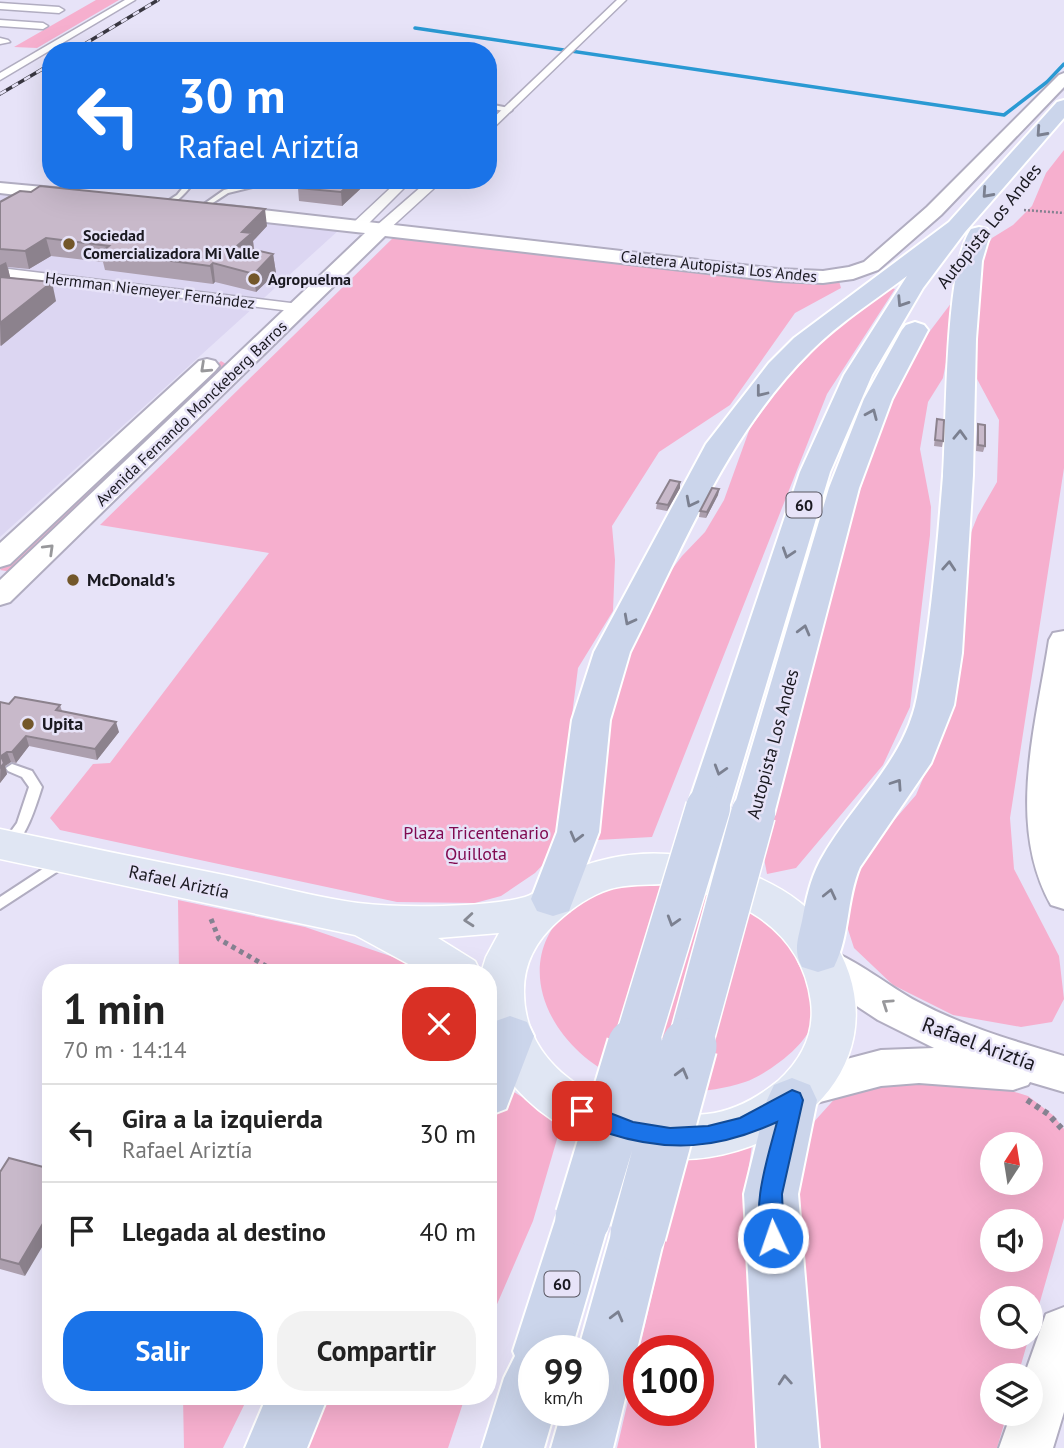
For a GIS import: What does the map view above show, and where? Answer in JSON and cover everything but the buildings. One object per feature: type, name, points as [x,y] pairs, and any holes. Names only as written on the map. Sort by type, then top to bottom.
[{"type":"highway","name":"Autopista Los Andes","points":[[547,1335],[793,535],[838,416],[888,324],[968,231],[1064,106]]},
{"type":"highway","name":"Autopista Los Andes","points":[[609,1346],[844,488],[878,399],[968,231],[1064,134]]},
{"type":"highway","points":[[545,906],[578,832],[591,720],[612,652],[722,444],[779,369],[803,344],[968,231]]},
{"type":"highway","points":[[822,960],[832,882],[841,862],[911,763],[935,705],[944,653],[958,475],[963,339],[970,261],[968,231]]},
{"type":"highway","points":[[497,1042],[501,1019]]},
{"type":"highway","points":[[788,1448],[771,1194],[799,1093]]},
{"type":"highway","points":[[276,1448],[294,1405]]},
{"type":"highway","points":[[513,1448],[520,1426]]},
{"type":"highway","name":"Autopista Los Andes","points":[[582,1448],[588,1426]]},
{"type":"main road","name":"Rafael Ariztía","points":[[4,845],[358,919],[467,921],[545,906]]},
{"type":"main road","name":"Rafael Ariztía","points":[[663,869],[697,873],[729,882],[760,896],[787,916],[809,939],[822,960],[835,998],[834,1032],[823,1064],[799,1093],[775,1112],[743,1127],[708,1136],[670,1137],[633,1132],[597,1120],[566,1102],[539,1080],[519,1055],[501,1019],[500,994],[505,961],[520,931],[545,906],[598,877],[630,870],[663,869]]},
{"type":"main road","name":"Rafael Ariztía","points":[[358,919],[444,964]]},
{"type":"street","points":[[2,7],[18,0]]},
{"type":"street","points":[[60,42],[131,0]]},
{"type":"street","points":[[497,122],[622,0]]},
{"type":"street","points":[[2,7],[59,10]]},
{"type":"street","points":[[0,23],[43,26]]},
{"type":"street","points":[[0,77],[42,52]]},
{"type":"street","name":"Caletera Autopista Los Andes","points":[[158,204],[769,274],[823,277],[853,273],[871,266],[907,236],[1064,78]]},
{"type":"street","points":[[0,188],[96,198]]},
{"type":"street","points":[[358,226],[397,189]]},
{"type":"street","points":[[381,229],[427,189]]},
{"type":"street","name":"Avenida Fernando Monckeberg Barros","points":[[0,558],[358,226]]},
{"type":"street","name":"Avenida Fernando Monckeberg Barros","points":[[4,586],[381,229]]},
{"type":"street","name":"Hermman Niemeyer Fernández","points":[[0,272],[299,309]]},
{"type":"street","points":[[1064,640],[1046,786],[1046,826],[1051,859],[1064,895]]},
{"type":"street","name":"Rafael Ariztía","points":[[822,960],[901,1013],[940,1033],[1064,1075]]},
{"type":"street","name":"Rafael Ariztía","points":[[799,1093],[881,1068],[919,1065],[1064,1075]]},
{"type":"street","points":[[1026,1448],[1064,1332]]},
{"type":"lane","points":[[497,108],[509,110]]},
{"type":"lane","points":[[158,204],[179,196],[185,189]]},
{"type":"lane","points":[[200,209],[226,191],[235,189]]},
{"type":"lane","points":[[4,845],[23,824],[36,787],[27,774],[12,768]]},
{"type":"lane","points":[[0,904],[67,858]]},
{"type":"path","points":[[1024,210],[1064,213]]},
{"type":"path","points":[[198,886],[219,939],[262,964]]},
{"type":"shaded area","points":[[0,190],[339,230],[0,537]]},
{"type":"green space","points":[[96,0],[119,0],[47,42],[42,42],[37,48],[14,47]]},
{"type":"green space","points":[[1064,150],[1064,468],[1010,818],[1014,869],[1059,956],[1064,999],[1052,1022],[1021,1027],[953,1015],[893,985],[854,948],[843,914],[849,886],[870,848],[916,795],[953,708],[959,638],[960,560],[978,515],[997,482],[999,420],[969,364],[978,262],[992,238],[1013,225],[1032,206],[1046,173]]},
{"type":"green space","name":"Plaza Tricentenario Quillota","points":[[395,236],[752,278],[839,281],[841,288],[795,313],[730,405],[659,452],[612,526],[615,560],[613,611],[578,668],[567,755],[565,817],[553,854],[535,873],[501,896],[475,903],[397,902],[60,830],[50,818],[93,764],[110,763],[269,553],[100,525]]},
{"type":"green space","points":[[886,287],[895,289],[827,394],[652,837],[597,840],[602,796],[599,742],[617,665],[653,594],[682,556],[705,532],[724,500],[750,428],[783,383],[832,331]]},
{"type":"green space","points":[[952,302],[955,315],[943,378],[928,402],[920,449],[931,507],[930,535],[910,707],[883,765],[796,868],[767,874],[762,848],[795,739],[841,548],[902,368]]},
{"type":"green space","points":[[221,361],[226,364],[222,372],[12,572],[0,570]]},
{"type":"green space","points":[[707,877],[806,946],[814,1006],[812,1025],[798,1046],[788,1055],[765,1072],[745,1082],[683,1092],[636,1085],[596,1066],[575,1048],[558,1027],[546,1004],[540,979],[542,954],[552,930],[571,907],[595,890],[622,879]]},
{"type":"green space","points":[[178,900],[305,927],[399,959],[406,964],[179,964]]},
{"type":"green space","points":[[887,1075],[979,1081],[1028,1096],[1054,1116],[1064,1129],[1064,1218],[1043,1291],[1043,1286],[980,1286],[980,1349],[1026,1349],[1021,1363],[980,1363],[980,1426],[1003,1426],[997,1448],[807,1448],[794,1179],[803,1134],[839,1094]]},
{"type":"green space","points":[[506,1087],[562,1122],[533,1221],[497,1304],[497,1100]]},
{"type":"green space","points":[[752,1145],[744,1201],[763,1448],[617,1448],[623,1422],[623,1426],[714,1426],[714,1335],[643,1335],[684,1157]]},
{"type":"green space","points":[[183,1405],[244,1405],[223,1448],[184,1448]]},
{"type":"green space","points":[[313,1405],[462,1405],[448,1448],[293,1448]]},
{"type":"waterway","points":[[415,28],[1004,115],[1047,82],[1064,64]]},
{"type":"railway","points":[[88,42],[158,0]]},
{"type":"railway","points":[[0,94],[42,69]]},
{"type":"place","name":"Sociedad Comercializadora Mi Valle","points":[[69,244]]},
{"type":"place","name":"Agropuelma","points":[[254,279]]},
{"type":"place","name":"McDonald's","points":[[73,580]]},
{"type":"place","name":"Upita","points":[[28,724]]},
{"type":"route","points":[[582,1111],[597,1120],[633,1132],[670,1137],[708,1136],[743,1127],[775,1112],[792,1100],[774,1172],[771,1194],[773,1238]]}]
